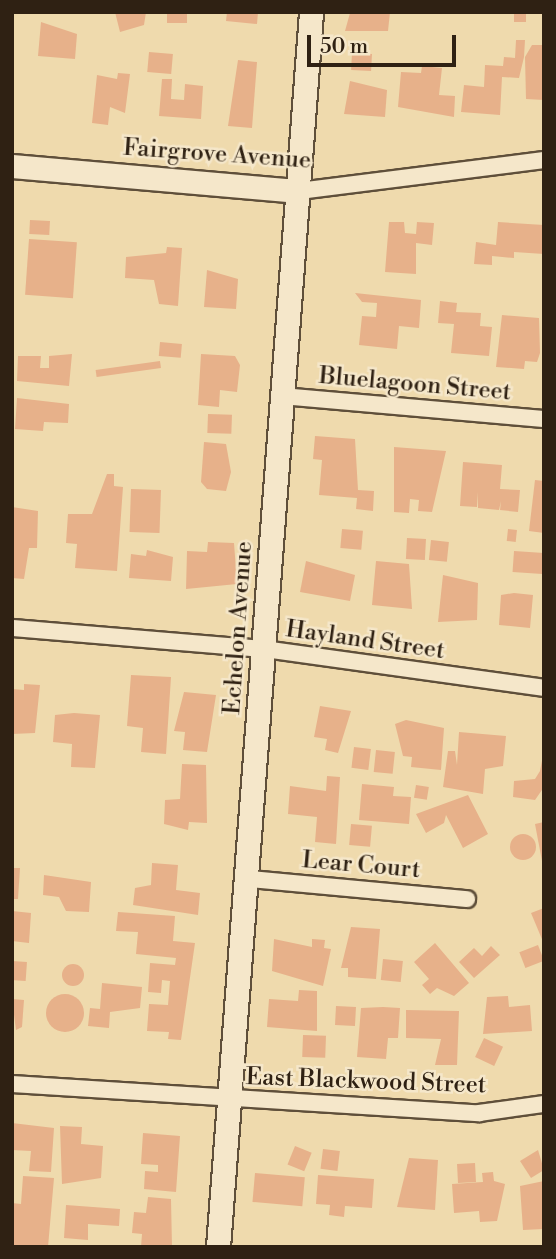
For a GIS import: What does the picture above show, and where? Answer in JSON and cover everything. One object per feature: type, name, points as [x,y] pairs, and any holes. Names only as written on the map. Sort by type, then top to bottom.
[{"type":"street","name":"Echelon Avenue","points":[[218,1247],[228,1099],[250,878],[264,649],[311,12]]},
{"type":"street","name":"Fairgrove Avenue","points":[[12,166],[299,191],[544,160]]},
{"type":"street","name":"Bluelagoon Street","points":[[282,396],[544,418]]},
{"type":"street","name":"Hayland Street","points":[[12,628],[264,649],[544,688]]},
{"type":"street","name":"Lear Court","points":[[250,878],[467,899]]},
{"type":"street","name":"East Blackwood Street","points":[[12,1084],[479,1113],[544,1104]]},
{"type":"building","points":[[115,12],[146,12],[144,25],[120,32]]},
{"type":"building","points":[[167,12],[187,12],[187,23],[167,23]]},
{"type":"building","points":[[227,12],[258,12],[257,24],[226,21]]},
{"type":"building","points":[[390,12],[388,31],[345,31],[350,13]]},
{"type":"building","points":[[514,12],[526,12],[526,22],[514,22]]},
{"type":"building","points":[[41,22],[77,34],[75,59],[38,56]]},
{"type":"building","points":[[516,40],[525,40],[524,57],[519,78],[502,77],[500,115],[461,112],[464,85],[484,87],[485,65],[503,66],[504,57],[515,58]]},
{"type":"building","points":[[532,45],[544,45],[544,100],[526,99],[525,57]]},
{"type":"building","points":[[149,52],[173,54],[171,74],[147,72]]},
{"type":"building","points":[[352,53],[372,54],[371,71],[351,70]]},
{"type":"building","points":[[238,60],[257,62],[252,128],[228,126]]},
{"type":"building","points":[[422,66],[442,68],[439,95],[455,96],[454,117],[398,107],[401,72],[421,73]]},
{"type":"building","points":[[118,73],[130,74],[125,113],[110,107],[108,125],[92,123],[97,75],[117,79]]},
{"type":"building","points":[[162,79],[172,79],[171,99],[184,100],[185,84],[203,86],[201,119],[159,116]]},
{"type":"building","points":[[350,81],[387,90],[385,117],[344,114]]},
{"type":"building","points":[[30,220],[50,221],[49,235],[29,234]]},
{"type":"building","points":[[389,222],[404,222],[405,233],[416,234],[417,222],[434,223],[432,245],[416,243],[416,274],[385,272]]},
{"type":"building","points":[[498,222],[544,225],[544,254],[514,252],[514,258],[492,256],[492,265],[474,264],[476,242],[496,245]]},
{"type":"building","points":[[29,239],[77,242],[73,298],[25,295]]},
{"type":"building","points":[[167,247],[182,248],[178,306],[159,304],[154,280],[125,278],[126,257],[166,253]]},
{"type":"building","points":[[207,270],[238,279],[236,309],[204,307]]},
{"type":"building","points":[[355,293],[421,300],[419,328],[399,326],[397,349],[359,345],[362,316],[376,317],[377,303],[362,302]]},
{"type":"building","points":[[440,301],[457,303],[456,312],[481,313],[480,326],[492,327],[489,356],[451,353],[454,324],[438,323]]},
{"type":"building","points":[[502,315],[539,318],[540,353],[537,362],[525,361],[524,369],[496,367]]},
{"type":"building","points":[[160,342],[182,344],[181,358],[159,356]]},
{"type":"building","points":[[72,354],[69,386],[17,381],[18,356],[41,356],[40,368],[49,368],[49,356]]},
{"type":"building","points":[[201,354],[235,356],[240,365],[237,392],[220,390],[219,407],[198,405]]},
{"type":"building","points":[[160,361],[161,368],[97,377],[96,370]]},
{"type":"building","points":[[17,398],[69,404],[68,423],[44,422],[43,431],[15,429]]},
{"type":"building","points":[[208,414],[232,415],[231,434],[207,433]]},
{"type":"building","points":[[315,436],[355,439],[358,490],[374,491],[373,511],[356,509],[357,498],[319,495],[322,460],[313,459]]},
{"type":"building","points":[[204,442],[226,444],[231,472],[226,491],[207,489],[201,482]]},
{"type":"building","points":[[394,447],[446,451],[432,512],[418,511],[419,500],[410,499],[409,513],[394,512]]},
{"type":"building","points":[[463,462],[502,465],[500,489],[520,490],[518,512],[500,510],[501,501],[499,510],[478,508],[478,492],[477,507],[460,506]]},
{"type":"building","points":[[107,474],[114,474],[114,486],[123,487],[117,571],[75,568],[77,544],[66,543],[68,514],[92,514]]},
{"type":"building","points":[[535,480],[544,481],[544,533],[529,531]]},
{"type":"building","points":[[131,489],[161,490],[159,533],[129,532]]},
{"type":"building","points":[[12,507],[38,511],[37,548],[29,548],[24,579],[12,578]]},
{"type":"building","points":[[342,529],[363,531],[361,550],[340,548]]},
{"type":"building","points":[[508,529],[517,530],[516,542],[507,541]]},
{"type":"building","points":[[407,538],[426,539],[425,560],[406,559]]},
{"type":"building","points":[[431,540],[449,542],[447,562],[429,560]]},
{"type":"building","points":[[208,542],[234,543],[237,584],[186,589],[187,551],[207,552]]},
{"type":"building","points":[[147,550],[173,557],[171,581],[129,578],[131,554],[146,556]]},
{"type":"building","points":[[514,551],[544,553],[542,574],[513,572]]},
{"type":"building","points":[[306,561],[355,575],[350,601],[300,592]]},
{"type":"building","points":[[376,561],[409,564],[412,609],[372,605]]},
{"type":"building","points":[[443,575],[478,583],[477,620],[438,622]]},
{"type":"building","points":[[501,595],[533,595],[530,628],[499,625]]},
{"type":"building","points":[[131,675],[171,677],[166,754],[141,752],[143,728],[127,726]]},
{"type":"building","points":[[24,684],[40,685],[35,733],[12,734],[12,689],[24,690]]},
{"type":"building","points":[[184,692],[216,695],[207,752],[183,750],[185,732],[174,731]]},
{"type":"building","points":[[320,706],[351,711],[338,753],[325,750],[327,739],[314,737]]},
{"type":"building","points":[[55,715],[100,715],[95,768],[71,767],[72,744],[53,742]]},
{"type":"building","points":[[406,720],[444,728],[441,770],[411,767],[412,757],[403,756],[395,724]]},
{"type":"building","points":[[459,732],[506,736],[503,766],[485,769],[483,794],[443,787],[448,751],[455,751],[457,765]]},
{"type":"building","points":[[354,747],[371,749],[368,770],[351,768]]},
{"type":"building","points":[[376,750],[395,752],[393,774],[374,772]]},
{"type":"building","points":[[544,750],[544,787],[535,800],[513,797],[514,781],[535,779],[540,771]]},
{"type":"building","points":[[182,764],[206,765],[207,823],[189,822],[188,830],[164,824],[165,800],[180,799]]},
{"type":"building","points":[[327,776],[340,777],[336,844],[315,842],[317,817],[288,814],[290,786],[326,791]]},
{"type":"building","points":[[362,784],[394,787],[393,796],[411,797],[409,824],[359,820]]},
{"type":"building","points":[[416,785],[429,787],[427,800],[414,798]]},
{"type":"building","points":[[468,795],[488,834],[463,848],[446,815],[444,823],[426,833],[416,814]]},
{"type":"building","points":[[544,822],[544,861],[542,861],[535,824]]},
{"type":"building","points":[[351,824],[372,826],[370,847],[349,845]]},
{"type":"building","points":[[523,834],[532,838],[536,847],[532,856],[523,860],[514,856],[510,847],[514,838]]},
{"type":"building","points":[[152,863],[178,865],[176,890],[200,893],[198,915],[133,905],[135,888],[151,885]]},
{"type":"building","points":[[12,868],[20,868],[18,899],[12,899]]},
{"type":"building","points":[[44,875],[91,882],[89,912],[66,911],[59,897],[43,895]]},
{"type":"building","points":[[544,908],[544,944],[531,913]]},
{"type":"building","points":[[12,911],[31,913],[29,943],[12,941]]},
{"type":"building","points":[[118,912],[175,916],[173,941],[195,943],[181,1040],[168,1039],[169,1032],[147,1031],[149,1004],[168,1005],[170,981],[162,980],[161,993],[148,992],[150,963],[175,965],[176,958],[136,954],[138,932],[116,931]]},
{"type":"building","points":[[351,927],[380,929],[376,979],[348,977],[348,968],[341,968]]},
{"type":"building","points":[[274,939],[312,947],[312,939],[325,940],[324,948],[331,949],[323,986],[272,971]]},
{"type":"building","points":[[435,943],[469,983],[454,996],[437,988],[430,994],[422,985],[429,979],[414,962]]},
{"type":"building","points":[[538,945],[544,961],[525,968],[519,952]]},
{"type":"building","points":[[491,946],[500,955],[474,978],[459,962],[474,948],[482,956]]},
{"type":"building","points":[[383,959],[403,961],[401,982],[381,980]]},
{"type":"building","points":[[12,961],[27,962],[26,981],[12,980]]},
{"type":"building","points":[[73,964],[81,967],[84,975],[81,983],[73,986],[65,983],[62,975],[65,967]]},
{"type":"building","points":[[102,983],[142,987],[140,1008],[110,1012],[109,1028],[88,1026],[90,1008],[100,1009]]},
{"type":"building","points":[[299,990],[317,991],[317,1031],[267,1027],[269,999],[298,1001]]},
{"type":"building","points":[[65,994],[78,1000],[84,1013],[78,1026],[65,1032],[52,1026],[46,1013],[52,1000]]},
{"type":"building","points":[[508,996],[509,1007],[530,1005],[532,1031],[483,1034],[487,997]]},
{"type":"building","points":[[12,999],[24,1000],[22,1027],[16,1030]]},
{"type":"building","points":[[336,1006],[356,1007],[355,1026],[335,1025]]},
{"type":"building","points":[[361,1008],[400,1008],[398,1038],[388,1038],[386,1059],[357,1057]]},
{"type":"building","points":[[406,1010],[459,1011],[457,1065],[435,1065],[441,1039],[406,1038]]},
{"type":"building","points":[[303,1035],[326,1036],[325,1058],[302,1057]]},
{"type":"building","points":[[484,1038],[503,1047],[494,1066],[475,1057]]},
{"type":"building","points":[[12,1123],[54,1128],[51,1172],[29,1171],[31,1151],[12,1150]]},
{"type":"building","points":[[60,1126],[82,1127],[81,1144],[103,1146],[101,1178],[62,1184]]},
{"type":"building","points":[[143,1133],[180,1136],[176,1192],[144,1189],[145,1171],[158,1172],[158,1165],[141,1164]]},
{"type":"building","points":[[295,1146],[312,1153],[304,1171],[288,1165]]},
{"type":"building","points":[[323,1149],[340,1151],[337,1171],[321,1169]]},
{"type":"building","points":[[538,1150],[544,1170],[531,1178],[520,1161]]},
{"type":"building","points":[[409,1158],[438,1160],[435,1210],[397,1207]]},
{"type":"building","points":[[475,1163],[476,1182],[458,1183],[457,1164]]},
{"type":"building","points":[[493,1172],[494,1181],[505,1184],[497,1221],[480,1222],[479,1211],[454,1213],[452,1184],[483,1182],[482,1173]]},
{"type":"building","points":[[255,1173],[305,1177],[302,1206],[252,1202]]},
{"type":"building","points":[[318,1175],[374,1179],[372,1208],[345,1206],[344,1217],[329,1215],[330,1205],[316,1204]]},
{"type":"building","points":[[23,1176],[54,1178],[48,1247],[12,1247],[12,1203],[21,1204]]},
{"type":"building","points":[[544,1181],[544,1229],[523,1230],[520,1186]]},
{"type":"building","points":[[148,1197],[171,1199],[172,1247],[141,1247],[142,1234],[132,1233],[134,1212],[146,1213]]},
{"type":"building","points":[[66,1205],[120,1209],[119,1226],[88,1224],[88,1240],[64,1238]]}]
